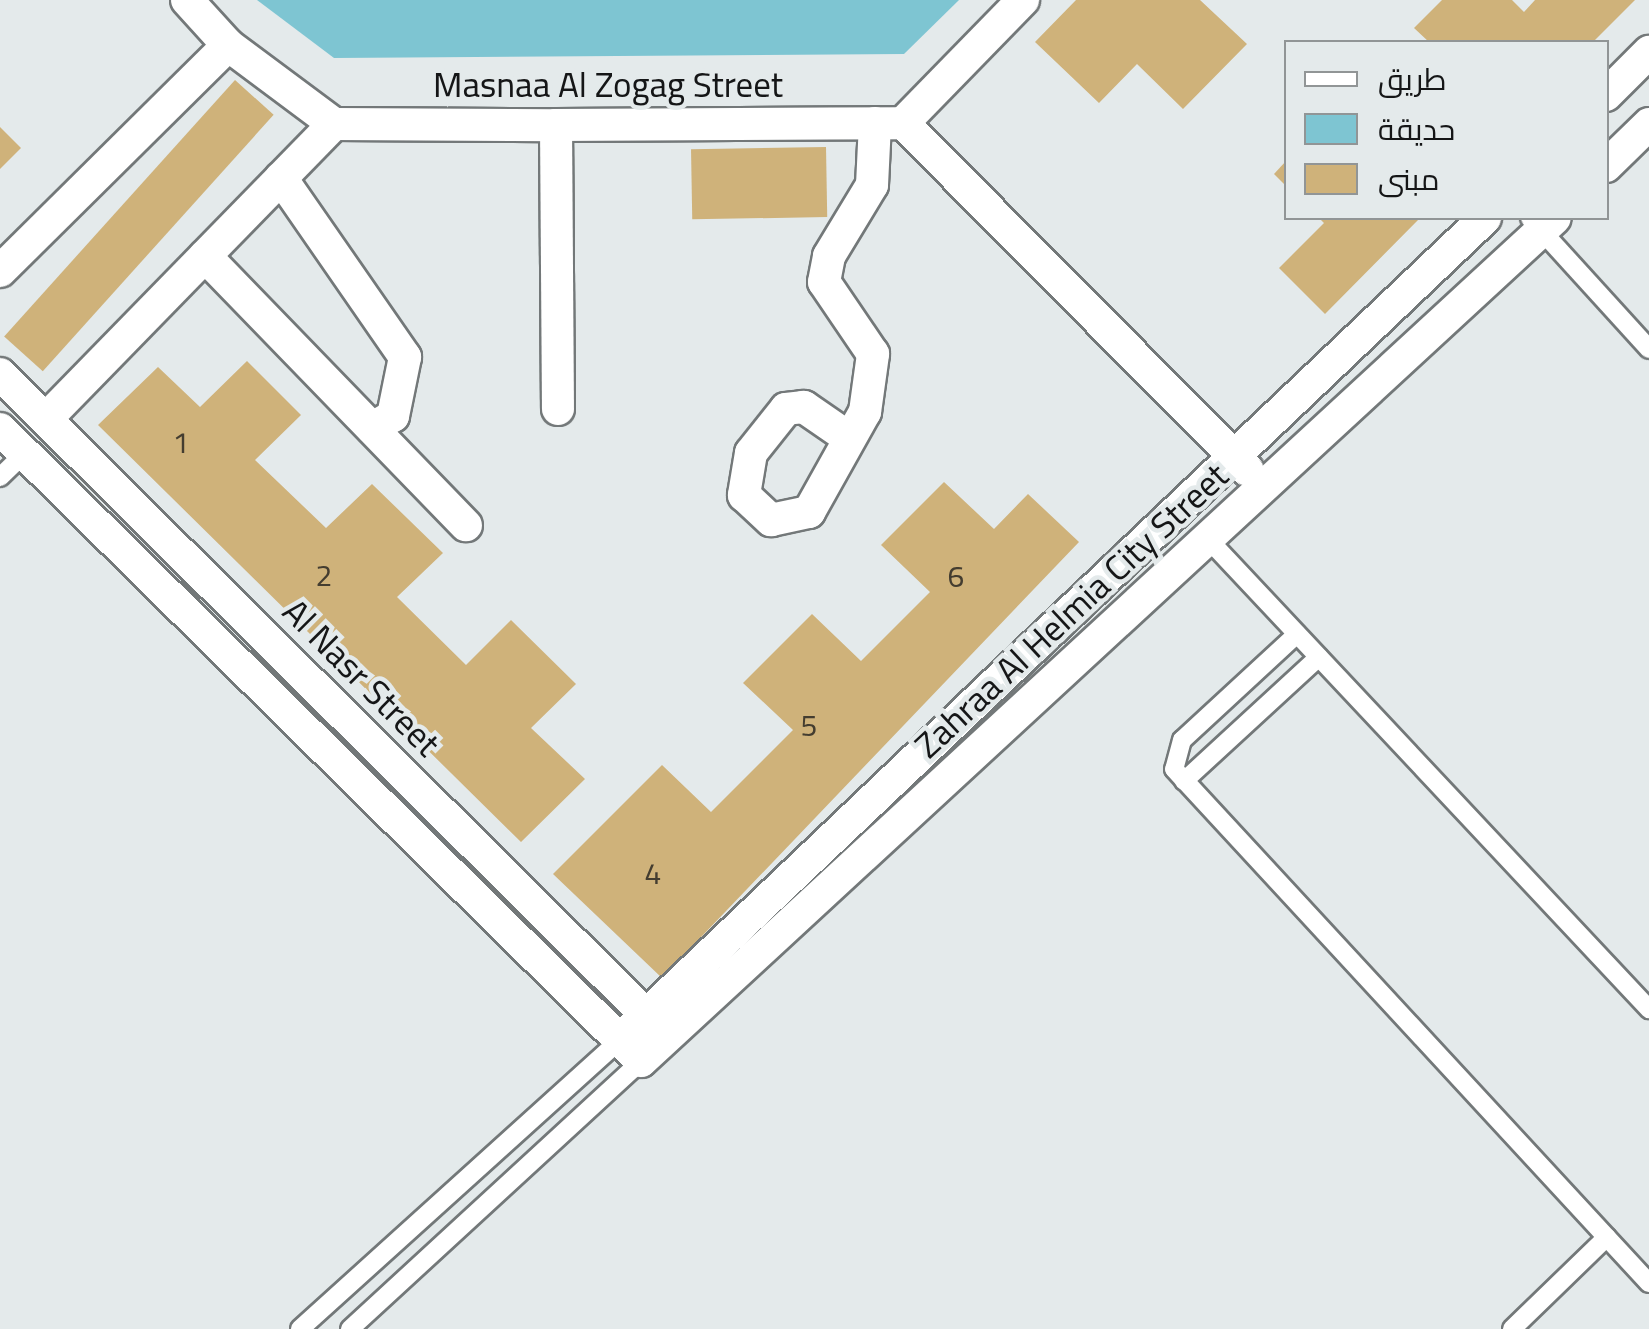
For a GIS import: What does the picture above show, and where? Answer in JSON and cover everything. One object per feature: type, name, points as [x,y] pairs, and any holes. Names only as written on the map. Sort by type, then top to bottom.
[{"type":"street","points":[[46,419],[334,124],[228,44],[188,0]]},
{"type":"street","points":[[850,438],[874,380],[874,354],[824,282],[829,256],[872,185],[889,123],[1023,0]]},
{"type":"street","points":[[0,272],[228,44]]},
{"type":"street","points":[[1609,92],[1649,52]]},
{"type":"street","points":[[889,123],[1264,487]]},
{"type":"street","name":"Masnaa Al Zogag Street","points":[[334,124],[889,123]]},
{"type":"street","points":[[1609,163],[1649,124]]},
{"type":"street","points":[[556,125],[558,408]]},
{"type":"street","points":[[281,178],[406,357],[393,416],[372,428]]},
{"type":"street","name":"Zahraa Al Helmia City Street","points":[[657,1026],[1234,457],[1483,220]]},
{"type":"street","name":"Zahraa Al Helmia City Street","points":[[631,1050],[1208,540],[1542,222]]},
{"type":"street","points":[[205,256],[466,526]]},
{"type":"street","name":"Al Nasr Street","points":[[0,374],[657,1026]]},
{"type":"street","points":[[0,430],[631,1050]]},
{"type":"lane","points":[[1542,222],[1649,349]]},
{"type":"lane","points":[[0,476],[24,454]]},
{"type":"lane","points":[[1208,540],[1649,1009]]},
{"type":"lane","points":[[1297,634],[1182,740],[1174,769],[1649,1283]]},
{"type":"lane","points":[[1184,782],[1319,657]]},
{"type":"lane","points":[[300,1329],[631,1050]]},
{"type":"lane","points":[[350,1329],[631,1050]]},
{"type":"lane","points":[[1512,1329],[1607,1237]]},
{"type":"green space","points":[[257,0],[959,0],[904,54],[334,58]]},
{"type":"building","points":[[1076,0],[1200,0],[1247,44],[1183,109],[1137,64],[1099,103],[1035,42]]},
{"type":"building","points":[[1442,0],[1512,0],[1524,12],[1535,0],[1635,0],[1595,40],[1427,40],[1414,28]]},
{"type":"building","points":[[235,80],[274,115],[43,371],[4,336]]},
{"type":"building","points":[[0,127],[21,148],[0,169]]},
{"type":"building","points":[[826,147],[827,217],[692,219],[691,149]]},
{"type":"building","points":[[1284,163],[1284,184],[1274,174]]},
{"type":"building","points":[[1321,220],[1418,220],[1325,314],[1279,268],[1324,223]]},
{"type":"building","points":[[247,361],[301,415],[255,460],[326,528],[372,484],[443,553],[397,597],[466,665],[511,620],[576,684],[531,728],[585,779],[521,842],[98,425],[158,367],[200,407]]},
{"type":"building","points":[[944,482],[994,529],[1028,494],[1079,542],[662,978],[553,874],[662,765],[711,812],[793,730],[743,683],[812,614],[861,661],[930,592],[881,545]]}]
